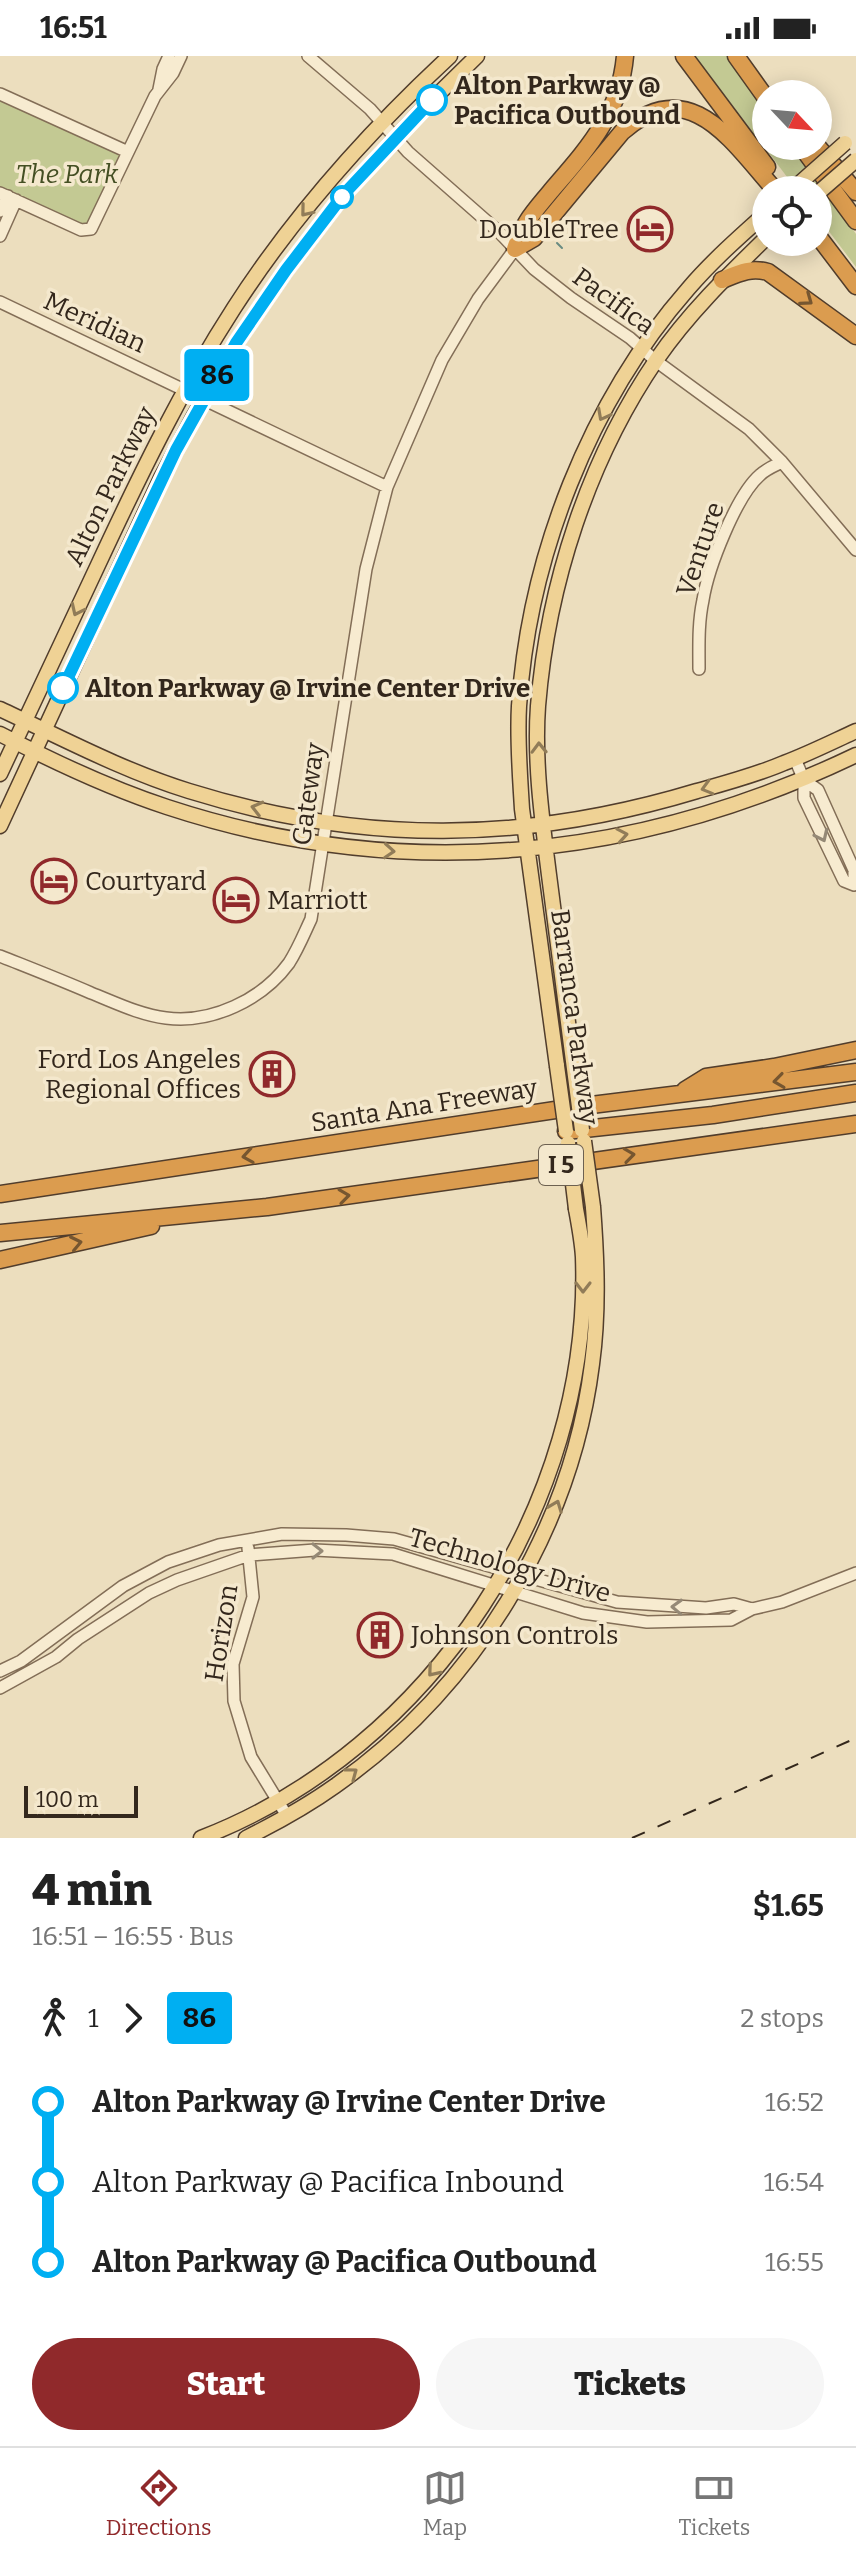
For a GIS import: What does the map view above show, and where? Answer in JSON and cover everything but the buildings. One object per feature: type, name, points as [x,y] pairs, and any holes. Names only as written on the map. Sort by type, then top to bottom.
[{"type":"highway","points":[[515,249],[522,226],[574,164],[607,118],[617,99],[625,56]]},
{"type":"highway","points":[[684,56],[774,176]]},
{"type":"highway","points":[[739,56],[761,80]]},
{"type":"highway","points":[[739,56],[754,80]]},
{"type":"highway","points":[[515,249],[534,238],[622,132],[639,118],[657,111],[677,109],[709,119],[762,176]]},
{"type":"highway","points":[[811,160],[856,221]]},
{"type":"highway","points":[[829,160],[856,192]]},
{"type":"highway","points":[[832,255],[856,286]]},
{"type":"highway","points":[[722,280],[747,270],[768,272],[856,336]]},
{"type":"highway","points":[[676,1095],[706,1077],[856,1050]]},
{"type":"highway","name":"Santa Ana Freeway","points":[[0,1194],[559,1109],[856,1072]]},
{"type":"highway","points":[[714,1118],[856,1093]]},
{"type":"highway","points":[[575,1136],[856,1102]]},
{"type":"highway","name":"I 5","points":[[0,1234],[267,1207],[856,1124]]},
{"type":"highway","points":[[0,1260],[156,1225],[267,1207]]},
{"type":"main road","name":"Alton Parkway","points":[[0,774],[151,452],[235,306],[335,174],[450,56]]},
{"type":"main road","name":"Alton Parkway","points":[[0,826],[157,487],[236,343],[344,194],[477,56]]},
{"type":"main road","points":[[808,176],[850,138]]},
{"type":"main road","points":[[832,181],[856,160]]},
{"type":"main road","name":"Barranca Parkway","points":[[246,1838],[334,1787],[418,1715],[468,1658],[513,1591],[564,1485],[583,1415],[592,1365],[598,1300],[593,1207],[557,1066],[525,828],[519,706],[530,629],[544,564],[564,498],[615,391],[688,289],[752,226]]},
{"type":"main road","name":"Barranca Parkway","points":[[201,1838],[223,1830],[320,1775],[351,1753],[416,1691],[474,1619],[504,1570],[524,1533],[556,1452],[577,1364],[583,1302],[583,1255],[576,1209],[573,1061],[545,848],[539,775],[538,707],[548,632],[562,567],[606,449],[656,361],[722,280],[752,251]]},
{"type":"main road","points":[[0,709],[110,762],[189,791],[326,823],[424,831],[543,826],[654,804],[795,759],[856,731]]},
{"type":"main road","points":[[0,734],[89,777],[167,807],[323,844],[435,854],[545,848],[640,832],[760,797],[856,755]]},
{"type":"street","points":[[159,90],[169,56]]},
{"type":"street","points":[[8,196],[81,230],[91,229],[159,90],[173,73],[181,56]]},
{"type":"street","name":"Pacifica","points":[[308,56],[383,122],[408,152],[534,269],[749,429],[782,462],[856,550]]},
{"type":"street","points":[[0,94],[128,152]]},
{"type":"street","points":[[0,211],[8,196]]},
{"type":"street","points":[[0,236],[8,196]]},
{"type":"street","name":"Gateway","points":[[0,956],[121,1005],[157,1017],[182,1019],[221,1012],[243,1002],[268,985],[284,969],[311,919],[366,569],[387,487],[442,360],[478,299],[515,249]]},
{"type":"street","name":"Meridian","points":[[0,302],[387,487]]},
{"type":"street","name":"Venture","points":[[699,669],[702,601],[719,551],[739,502],[751,484],[782,462]]},
{"type":"street","points":[[795,759],[804,780],[804,798],[811,814],[844,881],[854,885],[854,870],[818,790],[804,780]]},
{"type":"street","name":"Technology Drive","points":[[0,1671],[21,1661],[123,1586],[168,1562],[219,1545],[282,1534],[394,1539],[617,1602],[706,1608],[734,1604],[752,1609]]},
{"type":"street","name":"Horizon","points":[[247,1540],[253,1597],[233,1664],[234,1701],[251,1757],[287,1816]]},
{"type":"street","name":"Technology Drive","points":[[0,1688],[56,1657],[149,1593],[249,1555],[315,1550],[385,1553],[583,1613],[647,1622],[731,1620],[752,1609],[782,1602],[856,1573]]},
{"type":"green space","points":[[695,56],[728,56],[752,88],[752,131]]},
{"type":"green space","name":"The Park","points":[[0,94],[128,152],[91,229],[0,193]]},
{"type":"green space","points":[[774,160],[805,160],[816,176],[786,176]]},
{"type":"green space","points":[[832,199],[856,234],[856,267],[832,235]]},
{"type":"waterway","points":[[557,243],[562,248]]},
{"type":"railway","points":[[632,1838],[856,1738]]},
{"type":"bus line","name":"86","points":[[63,688],[176,450],[236,343],[344,194],[432,100]]},
{"type":"place","name":"Alton Parkway @ Pacifica Outbound","points":[[432,100]]},
{"type":"place","name":"DoubleTree","points":[[650,229]]},
{"type":"place","name":"Alton Parkway @ Irvine Center Drive","points":[[63,688]]},
{"type":"place","name":"Courtyard","points":[[54,881]]},
{"type":"place","name":"Marriott","points":[[236,900]]},
{"type":"place","name":"Ford Los Angeles Regional Offices","points":[[272,1074]]},
{"type":"place","name":"Johnson Controls","points":[[380,1635]]}]
